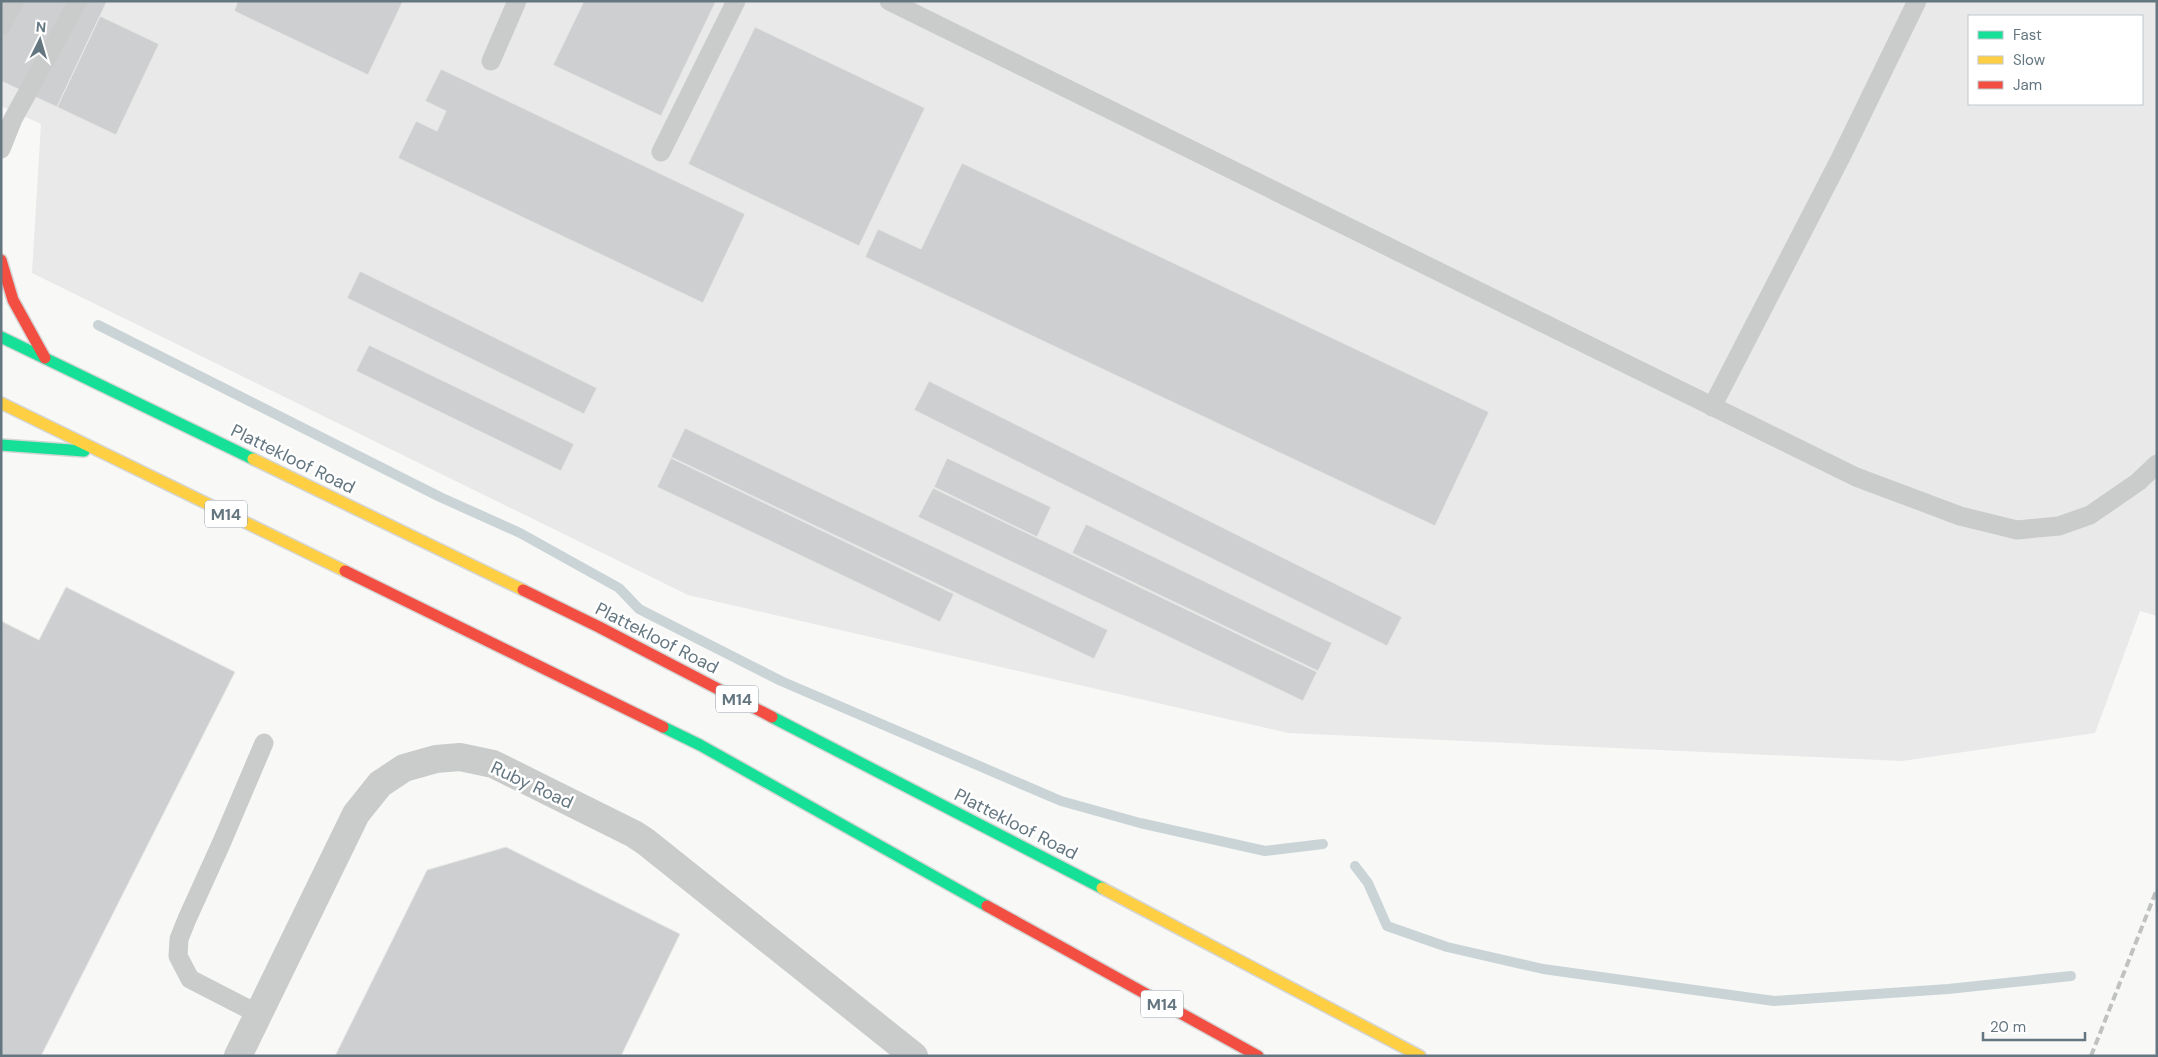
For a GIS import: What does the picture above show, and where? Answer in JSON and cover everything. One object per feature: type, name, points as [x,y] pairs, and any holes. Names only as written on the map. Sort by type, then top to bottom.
[{"type":"main road","points":[[1,260],[13,300],[45,358]]},
{"type":"main road","name":"Plattekloof Road","points":[[1,336],[599,627],[1368,1027],[1420,1056]]},
{"type":"main road","name":"M14","points":[[1,403],[700,745],[1058,947],[1258,1056]]},
{"type":"main road","points":[[1,445],[102,453]]},
{"type":"street","name":"Ruby Road","points":[[238,1056],[356,814],[380,784],[404,768],[436,759],[460,757],[493,764],[640,838],[914,1056]]},
{"type":"lane","points":[[1,26],[15,1]]},
{"type":"lane","points":[[1,149],[12,119],[78,1]]},
{"type":"lane","points":[[491,61],[517,1]]},
{"type":"lane","points":[[661,152],[736,1]]},
{"type":"lane","points":[[889,1],[1856,477],[1960,516],[2017,530],[2059,526],[2090,515],[2138,482],[2157,464]]},
{"type":"lane","points":[[1712,407],[1841,157],[1917,1]]},
{"type":"lane","points":[[258,1014],[190,979],[178,956],[179,939],[187,919],[264,743]]},
{"type":"shaded area","points":[[1,1],[2157,1],[2157,616],[2140,611],[2095,733],[1902,761],[1288,733],[688,595],[32,273],[41,124],[1,106]]},
{"type":"building","points":[[1,1],[107,1],[57,107],[1,81]]},
{"type":"building","points":[[238,1],[403,1],[368,75],[234,11]]},
{"type":"building","points":[[584,1],[716,1],[661,116],[553,65]]},
{"type":"building","points":[[100,16],[159,44],[116,135],[57,107]]},
{"type":"building","points":[[755,27],[925,108],[859,246],[688,164]]},
{"type":"building","points":[[441,69],[745,214],[703,303],[398,158],[416,121],[437,131],[446,111],[425,101]]},
{"type":"building","points":[[962,163],[1489,412],[1435,526],[865,257],[878,229],[921,249]]},
{"type":"building","points":[[360,271],[597,388],[584,414],[347,298]]},
{"type":"building","points":[[369,345],[574,444],[561,471],[356,371]]},
{"type":"building","points":[[929,381],[1402,617],[1387,646],[914,410]]},
{"type":"building","points":[[685,428],[1108,630],[1094,659],[671,457]]},
{"type":"building","points":[[671,458],[954,594],[940,622],[657,487]]},
{"type":"building","points":[[947,458],[1051,507],[1037,537],[934,487]]},
{"type":"building","points":[[933,488],[1317,672],[1303,701],[918,517]]},
{"type":"building","points":[[1086,524],[1332,643],[1318,671],[1072,553]]},
{"type":"building","points":[[66,587],[235,672],[41,1056],[1,1056],[1,621],[39,640]]},
{"type":"building","points":[[506,847],[680,934],[621,1056],[335,1056],[427,870]]},
{"type":"waterway","points":[[98,325],[440,497],[520,533],[619,588],[639,609],[781,681],[1061,801],[1140,823],[1265,851],[1323,844]]},
{"type":"waterway","points":[[1355,866],[1368,883],[1387,926],[1447,947],[1543,969],[1774,1001],[1948,989],[2071,976]]},
{"type":"railway","points":[[2091,1056],[2157,889]]},
{"type":"traffic: fast","points":[[1,337],[253,459]]},
{"type":"traffic: fast","points":[[1,445],[84,451]]},
{"type":"traffic: fast","points":[[772,717],[1102,888]]},
{"type":"traffic: fast","points":[[663,727],[700,745],[987,906]]},
{"type":"traffic: slow","points":[[1,403],[345,571]]},
{"type":"traffic: slow","points":[[253,459],[523,590]]},
{"type":"traffic: slow","points":[[1102,888],[1420,1056]]},
{"type":"traffic: jam","points":[[1,260],[13,300],[45,358]]},
{"type":"traffic: jam","points":[[345,571],[663,727]]},
{"type":"traffic: jam","points":[[523,590],[599,627],[772,717]]},
{"type":"traffic: jam","points":[[987,906],[1258,1056]]}]
